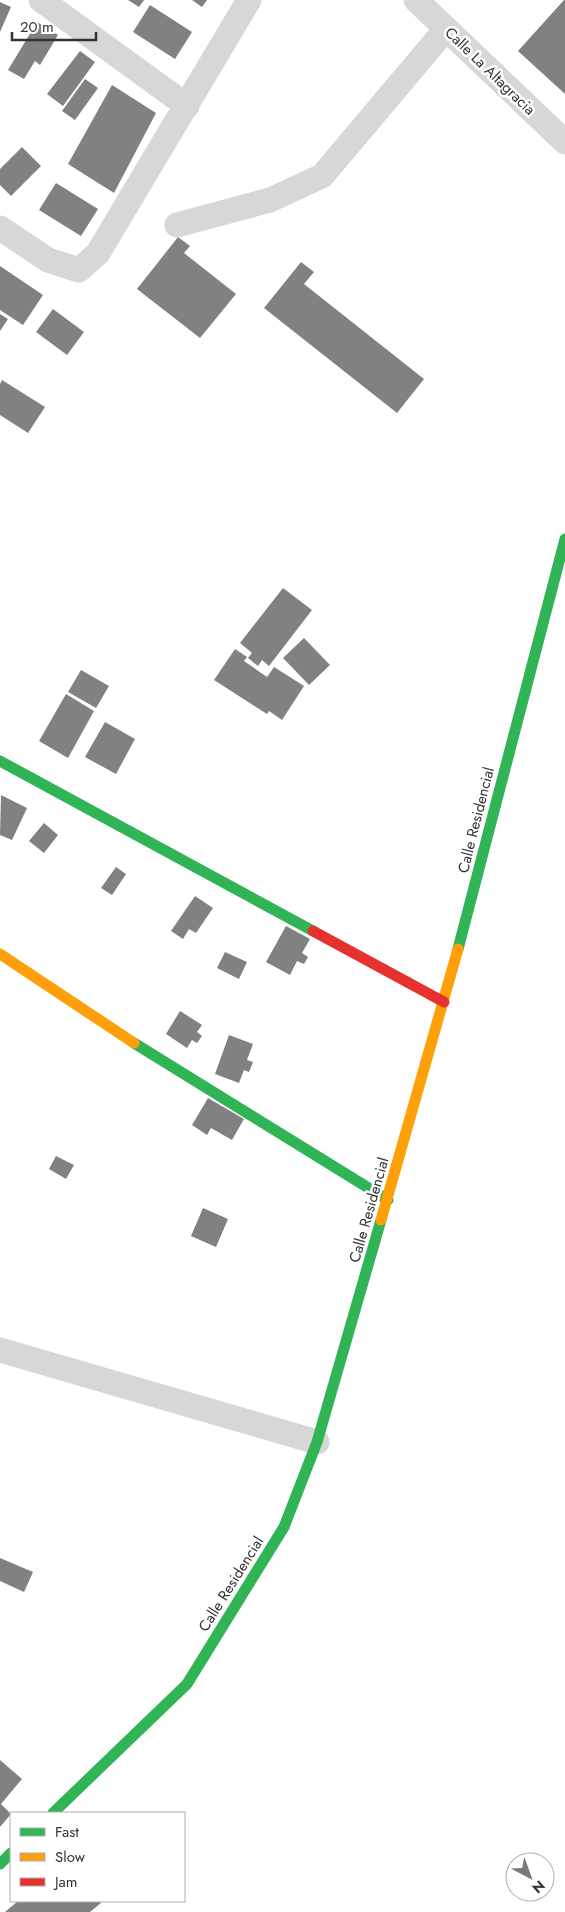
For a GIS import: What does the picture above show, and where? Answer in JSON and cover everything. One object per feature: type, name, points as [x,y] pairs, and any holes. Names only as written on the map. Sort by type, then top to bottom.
[{"type":"main road","name":"Calle Residencial","points":[[54,1812],[187,1684],[284,1527],[317,1442],[388,1200],[444,1002],[565,539]]},
{"type":"main road","points":[[0,761],[444,1002]]},
{"type":"main road","points":[[0,954],[156,1058],[388,1200]]},
{"type":"main road","points":[[0,1864],[10,1854]]},
{"type":"street","points":[[41,0],[187,106]]},
{"type":"street","points":[[0,228],[48,260],[79,270],[98,253],[249,0]]},
{"type":"street","name":"Calle La Altagracia","points":[[416,0],[565,142]]},
{"type":"street","points":[[177,225],[270,200],[322,176],[446,28]]},
{"type":"street","points":[[0,1350],[317,1442]]},
{"type":"building","points":[[128,0],[144,0],[139,7]]},
{"type":"building","points":[[192,0],[207,0],[202,7]]},
{"type":"building","points":[[565,0],[565,94],[518,51]]},
{"type":"building","points":[[0,2],[11,7],[0,32]]},
{"type":"building","points":[[150,5],[192,32],[175,59],[133,32]]},
{"type":"building","points":[[37,22],[58,35],[40,65],[35,61],[24,79],[8,70]]},
{"type":"building","points":[[80,51],[95,62],[63,106],[47,94]]},
{"type":"building","points":[[85,79],[98,88],[75,120],[62,111]]},
{"type":"building","points":[[112,85],[156,113],[114,193],[68,164]]},
{"type":"building","points":[[22,147],[41,166],[11,196],[0,185],[0,169]]},
{"type":"building","points":[[56,183],[98,209],[81,236],[39,210]]},
{"type":"building","points":[[178,237],[190,246],[184,253],[236,294],[200,338],[137,289]]},
{"type":"building","points":[[301,262],[314,272],[304,284],[424,379],[397,413],[264,308]]},
{"type":"building","points":[[0,266],[43,295],[23,325],[0,310]]},
{"type":"building","points":[[53,309],[84,332],[67,355],[36,332]]},
{"type":"building","points":[[0,314],[8,319],[0,331]]},
{"type":"building","points":[[2,380],[45,407],[28,433],[0,415],[0,384]]},
{"type":"building","points":[[283,588],[312,610],[269,666],[262,660],[258,666],[248,658],[252,653],[240,643]]},
{"type":"building","points":[[304,638],[330,665],[309,685],[283,658]]},
{"type":"building","points":[[235,649],[247,657],[244,661],[267,677],[274,667],[304,686],[282,720],[269,711],[267,714],[214,680]]},
{"type":"building","points":[[81,670],[109,686],[96,708],[68,692]]},
{"type":"building","points":[[66,694],[94,711],[68,758],[39,741]]},
{"type":"building","points":[[105,722],[135,739],[116,774],[85,757]]},
{"type":"building","points":[[1,795],[27,808],[12,840],[0,835]]},
{"type":"building","points":[[44,823],[58,835],[44,853],[29,841]]},
{"type":"building","points":[[116,867],[126,874],[112,895],[101,888]]},
{"type":"building","points":[[195,896],[213,908],[196,933],[189,929],[183,939],[171,931]]},
{"type":"building","points":[[286,926],[310,939],[302,953],[308,957],[304,964],[297,961],[290,975],[266,962]]},
{"type":"building","points":[[225,952],[247,962],[239,979],[217,968]]},
{"type":"building","points":[[180,1011],[202,1025],[197,1032],[202,1036],[197,1043],[192,1040],[187,1048],[166,1034]]},
{"type":"building","points":[[229,1035],[253,1044],[247,1060],[253,1062],[249,1072],[244,1070],[239,1083],[215,1074]]},
{"type":"building","points":[[208,1098],[244,1119],[232,1140],[211,1128],[207,1135],[192,1125]]},
{"type":"building","points":[[56,1156],[74,1165],[66,1179],[49,1169]]},
{"type":"building","points":[[203,1208],[228,1219],[216,1247],[191,1236]]},
{"type":"building","points":[[0,1558],[33,1572],[24,1592],[0,1581]]},
{"type":"building","points":[[0,1760],[22,1779],[1,1804],[10,1815],[0,1827]]},
{"type":"building","points":[[17,1902],[101,1903],[90,1912],[5,1912]]},
{"type":"traffic: fast","points":[[458,949],[565,539]]},
{"type":"traffic: fast","points":[[0,761],[313,931]]},
{"type":"traffic: fast","points":[[134,1043],[388,1200]]},
{"type":"traffic: fast","points":[[54,1812],[187,1684],[284,1527],[317,1442],[381,1220]]},
{"type":"traffic: fast","points":[[0,1864],[10,1854]]},
{"type":"traffic: slow","points":[[381,1220],[458,949]]},
{"type":"traffic: slow","points":[[0,954],[134,1043]]},
{"type":"traffic: jam","points":[[313,931],[444,1002]]}]
